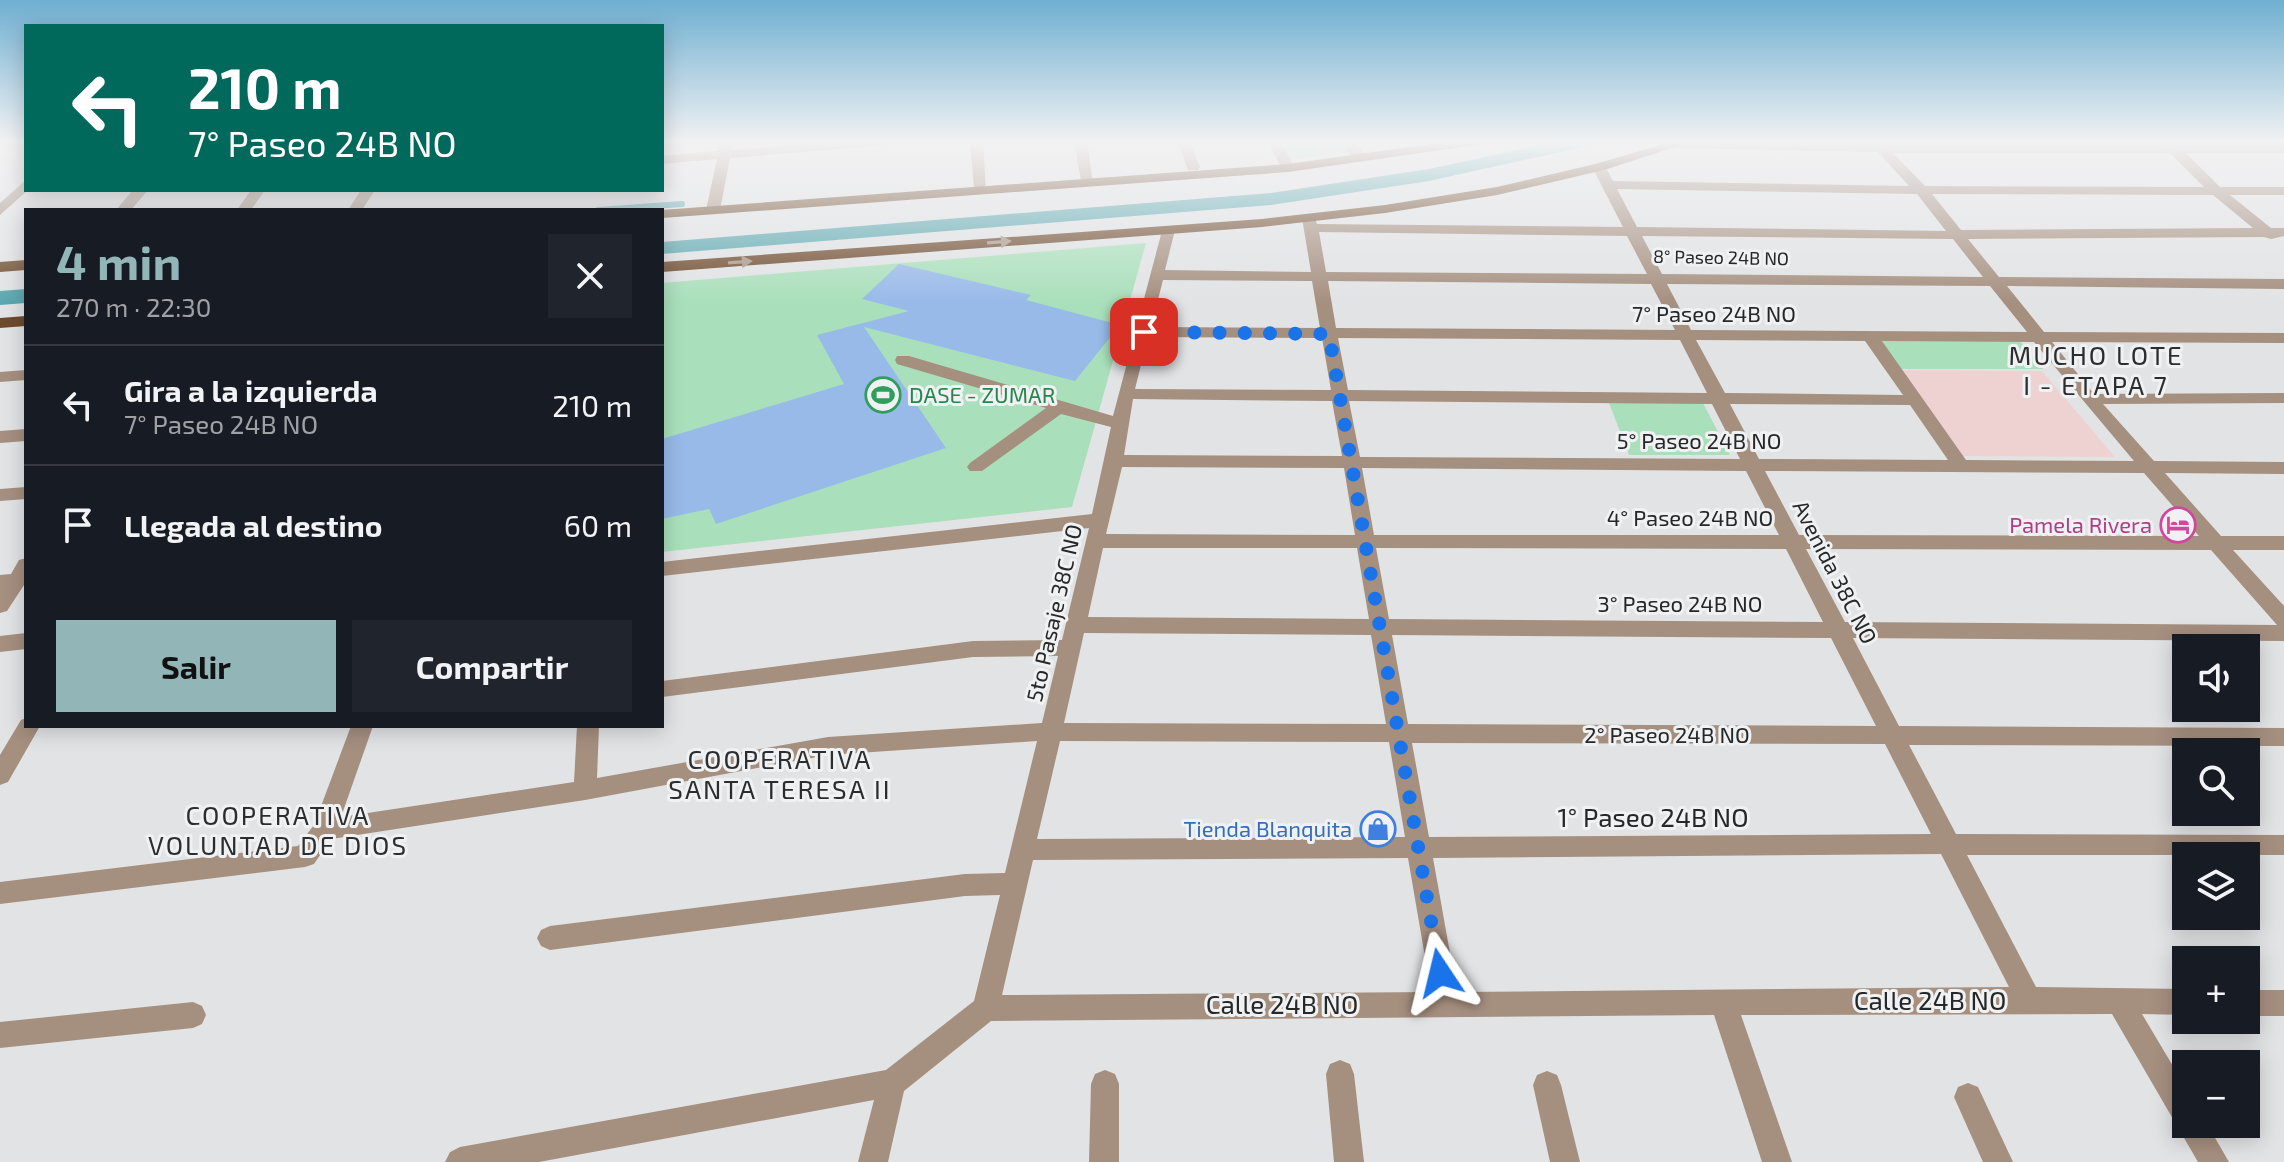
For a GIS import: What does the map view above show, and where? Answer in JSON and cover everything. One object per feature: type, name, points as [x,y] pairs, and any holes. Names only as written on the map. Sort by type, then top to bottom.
[{"type":"main road","points":[[664,214],[902,195]]},
{"type":"main road","points":[[664,267],[1168,230],[1310,223],[1472,195]]},
{"type":"main road","points":[[0,267],[24,265]]},
{"type":"main road","points":[[0,323],[24,321]]},
{"type":"street","points":[[0,211],[15,195]]},
{"type":"street","points":[[713,210],[716,195]]},
{"type":"street","name":"Avenida 38C NO","points":[[1614,195],[2029,1000]]},
{"type":"street","points":[[1925,195],[1990,280],[2089,399],[2284,620]]},
{"type":"street","points":[[2221,195],[2284,245]]},
{"type":"street","points":[[1446,1004],[1310,223],[1953,233],[2284,232]]},
{"type":"street","name":"5to Pasaje 38C NO","points":[[986,1008],[1114,461],[1125,394],[1144,332],[1168,230]]},
{"type":"street","name":"8° Paseo 24B NO","points":[[1158,275],[2284,284]]},
{"type":"street","name":"7° Paseo 24B NO","points":[[1144,332],[2284,338]]},
{"type":"street","points":[[1871,337],[1961,466]]},
{"type":"street","points":[[903,360],[1119,423]]},
{"type":"street","points":[[0,377],[24,375]]},
{"type":"street","points":[[1125,394],[1917,400]]},
{"type":"street","points":[[2089,399],[2284,398]]},
{"type":"street","points":[[976,467],[1048,413],[1064,408]]},
{"type":"street","points":[[0,437],[24,435]]},
{"type":"street","name":"5° Paseo 24B NO","points":[[1114,461],[2284,468]]},
{"type":"street","points":[[0,495],[24,493]]},
{"type":"street","name":"4° Paseo 24B NO","points":[[664,569],[1098,530],[1366,541],[2284,543]]},
{"type":"street","points":[[0,606],[14,575]]},
{"type":"street","name":"3° Paseo 24B NO","points":[[1076,625],[2284,633]]},
{"type":"street","points":[[0,644],[24,641]]},
{"type":"street","points":[[664,689],[973,649],[1070,648]]},
{"type":"street","points":[[0,775],[28,728]]},
{"type":"street","points":[[0,893],[305,856],[324,830],[361,728]]},
{"type":"street","points":[[585,790],[588,728]]},
{"type":"street","name":"2° Paseo 24B NO","points":[[324,830],[585,790],[828,746],[1050,733],[2284,737]]},
{"type":"street","name":"1° Paseo 24B NO","points":[[1022,850],[2284,845]]},
{"type":"street","points":[[550,938],[965,885],[1015,884]]},
{"type":"street","name":"Calle 24B NO","points":[[986,1008],[2029,1000],[2172,1002]]},
{"type":"street","points":[[2119,1001],[2172,1091]]},
{"type":"street","points":[[1723,1002],[1777,1162]]},
{"type":"street","points":[[2260,1003],[2284,1003]]},
{"type":"street","points":[[460,1162],[892,1083],[986,1008]]},
{"type":"street","points":[[0,1035],[193,1015]]},
{"type":"street","points":[[1340,1074],[1349,1162]]},
{"type":"street","points":[[873,1162],[892,1083]]},
{"type":"street","points":[[1104,1162],[1105,1084]]},
{"type":"street","points":[[1547,1085],[1565,1162]]},
{"type":"street","points":[[1968,1097],[1998,1162]]},
{"type":"street","points":[[2199,1138],[2214,1162]]},
{"type":"shaded area","points":[[1901,370],[2042,371],[2115,457],[1960,456]]},
{"type":"green space","name":"DASE - ZUMAR","points":[[1146,243],[1072,507],[664,552],[664,283]]},
{"type":"green space","points":[[1882,341],[2020,341],[2043,369],[1901,369]]},
{"type":"green space","points":[[1609,403],[1703,403],[1730,455],[1629,455]]},
{"type":"building","points":[[899,264],[1031,295],[1026,300],[1120,325],[1075,381],[864,327],[946,448],[716,524],[709,509],[664,519],[664,438],[844,384],[817,335],[909,311],[862,299]]},
{"type":"waterway","points":[[664,248],[1296,195]]},
{"type":"waterway","points":[[626,208],[682,204]]},
{"type":"waterway","points":[[0,298],[24,296]]},
{"type":"place","name":"DASE - ZUMAR","points":[[883,395]]},
{"type":"place","name":"Pamela Rivera","points":[[2178,525]]},
{"type":"place","name":"Tienda Blanquita","points":[[1378,829]]},
{"type":"district","name":"MUCHO LOTE I - ETAPA 7","points":[[2096,371]]},
{"type":"district","name":"COOPERATIVA SANTA TERESA II","points":[[780,775]]},
{"type":"district","name":"COOPERATIVA VOLUNTAD DE DIOS","points":[[278,831]]},
{"type":"route","points":[[1144,332],[1329,334],[1440,973]]}]
